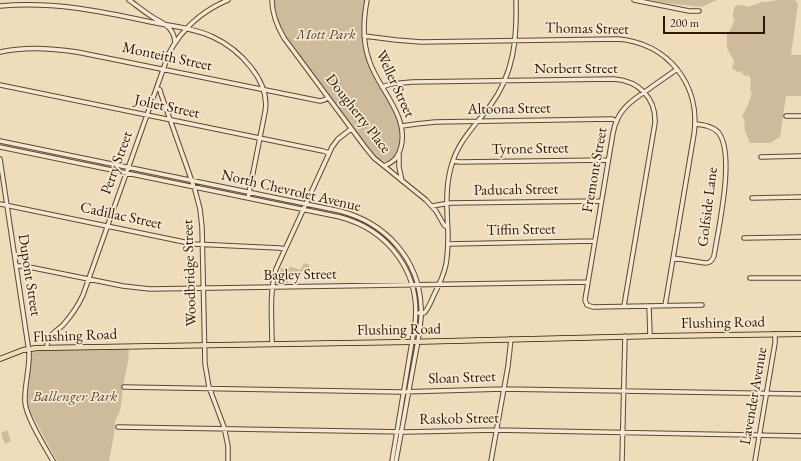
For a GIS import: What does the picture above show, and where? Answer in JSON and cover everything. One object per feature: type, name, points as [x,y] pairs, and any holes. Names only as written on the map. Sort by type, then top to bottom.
[{"type":"main road","name":"Flushing Road","points":[[0,360],[28,349],[47,347],[412,342],[624,336],[801,334]]},
{"type":"street","points":[[129,0],[151,16],[167,25],[173,34],[175,44]]},
{"type":"street","name":"Perry Street","points":[[47,347],[49,337],[63,325],[77,307],[83,295],[170,53],[175,44],[194,20],[205,12],[228,0]]},
{"type":"street","name":"Dougherty Place","points":[[272,0],[274,15],[286,42],[351,129],[368,151],[384,166],[423,196],[447,227]]},
{"type":"street","name":"Weller Street","points":[[367,0],[364,18],[364,36],[369,61],[397,113],[402,126],[402,139],[399,154],[399,167],[402,181]]},
{"type":"street","points":[[416,314],[426,311],[440,284],[446,264],[448,244],[447,186],[450,172],[453,161],[463,139],[492,103],[504,81],[516,40],[516,0]]},
{"type":"street","points":[[634,0],[689,11],[699,11]]},
{"type":"street","points":[[0,6],[40,3],[91,10],[201,33],[222,42],[232,49],[241,56],[256,76],[263,89],[266,107],[248,198]]},
{"type":"street","name":"Thomas Street","points":[[364,36],[420,42],[628,40],[654,49],[667,58],[686,82],[692,96],[695,111],[695,124],[665,306]]},
{"type":"street","name":"Monteith Street","points":[[0,52],[22,48],[62,50],[90,54],[321,101],[328,98]]},
{"type":"street","name":"Fremont Street","points":[[624,306],[593,307],[587,304],[585,299],[614,129],[620,114],[628,104],[677,69]]},
{"type":"street","name":"Norbert Street","points":[[382,87],[391,84],[409,83],[618,79],[630,83],[644,92]]},
{"type":"street","name":"Joliet Street","points":[[0,85],[330,153]]},
{"type":"street","name":"Woodbridge Street","points":[[157,88],[160,92],[192,181],[200,212],[205,369],[210,388],[225,429],[228,447],[228,461]]},
{"type":"street","points":[[644,92],[650,100],[655,115],[624,306],[702,305]]},
{"type":"street","points":[[786,116],[801,116]]},
{"type":"street","name":"Altoona Street","points":[[402,126],[431,122],[617,121]]},
{"type":"street","name":"Golfside Lane","points":[[673,258],[711,263],[714,256],[726,184],[726,168],[722,139],[715,130],[709,126],[695,124]]},
{"type":"street","points":[[272,344],[272,287],[276,269],[336,141],[351,129]]},
{"type":"street","name":"North Chevrolet Avenue","points":[[0,141],[349,214],[373,225],[387,235],[401,250],[411,267],[418,285],[421,300],[418,341],[396,461]]},
{"type":"street","name":"North Chevrolet Avenue","points":[[0,147],[343,218],[370,229],[385,241],[406,268],[412,285],[416,314],[392,461]]},
{"type":"street","points":[[384,166],[394,160],[399,154]]},
{"type":"street","points":[[65,160],[66,155]]},
{"type":"street","points":[[761,157],[801,156]]},
{"type":"street","name":"Dupont Street","points":[[0,158],[29,358],[25,398],[26,407],[29,417],[53,461]]},
{"type":"street","name":"Tyrone Street","points":[[453,161],[608,160]]},
{"type":"street","points":[[752,198],[801,197]]},
{"type":"street","name":"Paducah Street","points":[[432,206],[447,203],[601,201]]},
{"type":"street","name":"Cadillac Street","points":[[0,204],[194,244],[285,249]]},
{"type":"street","points":[[370,229],[373,225]]},
{"type":"street","points":[[744,238],[801,237]]},
{"type":"street","name":"Tiffin Street","points":[[448,244],[594,241]]},
{"type":"street","name":"Bagley Street","points":[[16,266],[24,266],[139,288],[155,289],[587,282]]},
{"type":"street","points":[[750,278],[801,278]]},
{"type":"street","points":[[649,306],[650,336]]},
{"type":"street","name":"Lavender Avenue","points":[[755,461],[776,334]]},
{"type":"street","points":[[622,461],[624,336]]},
{"type":"street","points":[[491,461],[511,339]]},
{"type":"street","name":"Sloan Street","points":[[124,387],[404,392],[504,389],[801,394]]},
{"type":"street","name":"Raskob Street","points":[[118,427],[397,432],[496,430],[801,436]]},
{"type":"green space","name":"Mott Park","points":[[274,0],[365,0],[362,26],[364,52],[372,72],[393,110],[399,128],[398,148],[396,155],[392,159],[383,161],[372,153],[296,51],[281,27]]},
{"type":"green space","points":[[650,0],[717,0],[702,7]]},
{"type":"green space","points":[[795,0],[798,4],[791,55],[801,55],[801,96],[786,96],[780,137],[770,143],[750,143],[745,131],[744,119],[742,116],[752,92],[750,91],[751,79],[748,75],[745,76],[740,71],[737,72],[732,69],[734,61],[726,46],[727,32],[729,32],[735,20],[733,18],[733,12],[735,6],[742,5],[747,7],[760,2]]},
{"type":"green space","points":[[304,263],[310,265],[307,271],[295,275],[289,275],[288,283],[277,282],[281,268],[292,267],[300,270]]},
{"type":"green space","name":"Ballenger Park","points":[[129,349],[120,411],[115,421],[109,461],[57,461],[28,405],[27,400],[32,353],[37,351]]},
{"type":"green space","points":[[7,430],[11,441],[5,444],[1,433]]}]
